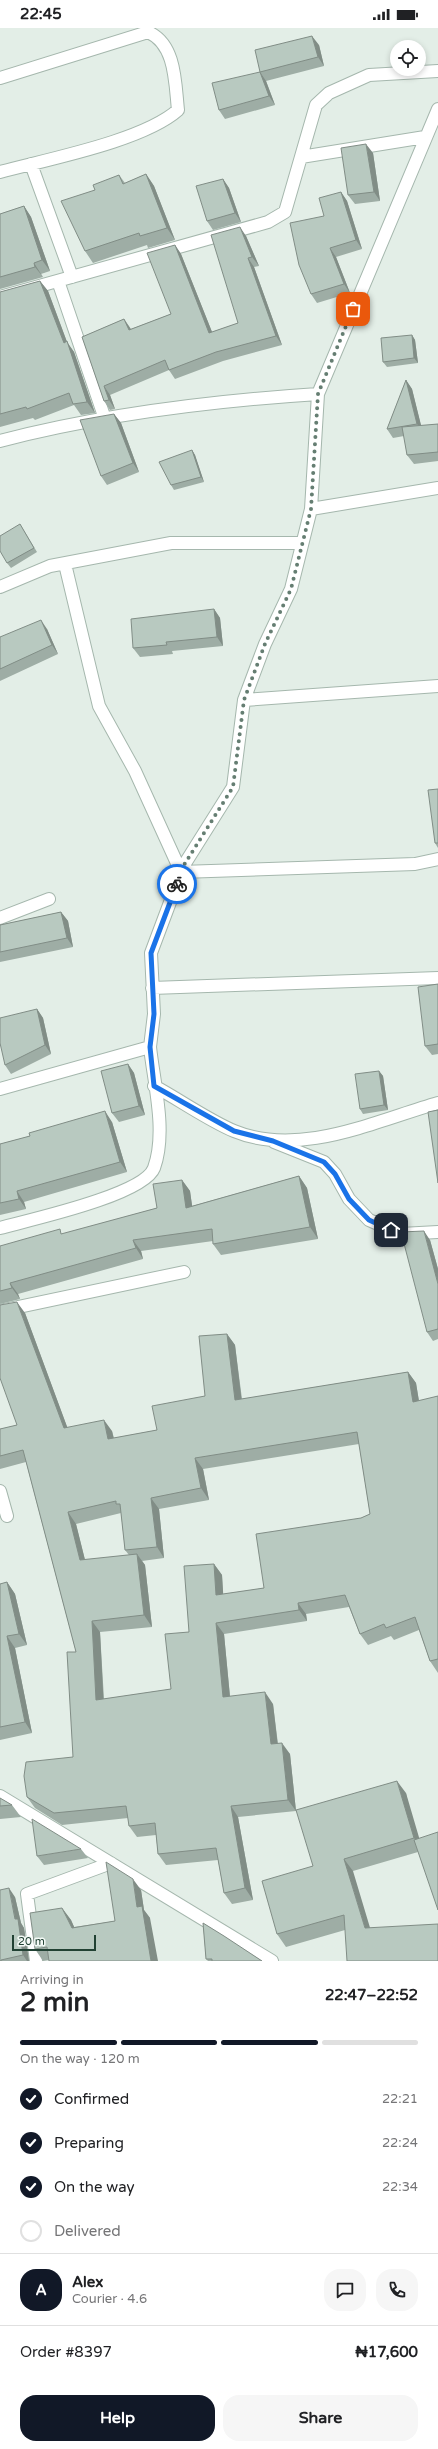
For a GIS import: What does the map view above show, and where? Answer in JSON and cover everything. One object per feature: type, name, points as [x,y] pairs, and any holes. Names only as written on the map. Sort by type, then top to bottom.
[{"type":"street","points":[[0,78],[148,32],[159,36],[171,59],[178,110],[166,120],[125,138],[0,172]]},
{"type":"street","points":[[0,297],[268,222],[285,212],[316,105],[329,93],[369,75],[438,71]]},
{"type":"street","points":[[0,1228],[103,1200],[142,1182],[154,1169],[161,1123],[154,1086],[150,1047],[154,1014],[151,953],[181,872],[233,787],[244,700],[265,644],[291,589],[301,543],[311,509],[318,394],[438,109]]},
{"type":"street","points":[[301,157],[425,137]]},
{"type":"street","points":[[31,164],[72,277]]},
{"type":"street","points":[[58,281],[105,419]]},
{"type":"street","points":[[0,441],[53,427],[178,407],[318,394]]},
{"type":"street","points":[[311,509],[438,488]]},
{"type":"street","points":[[0,587],[50,566],[171,543],[301,543]]},
{"type":"street","points":[[65,564],[99,706],[135,771],[181,872]]},
{"type":"street","points":[[244,700],[438,686]]},
{"type":"street","points":[[181,872],[415,864],[438,859]]},
{"type":"street","points":[[0,918],[49,898]]},
{"type":"street","points":[[152,988],[438,978]]},
{"type":"street","points":[[0,1089],[150,1047]]},
{"type":"street","points":[[154,1086],[234,1131],[273,1141],[324,1162],[335,1174],[349,1199],[369,1220],[401,1234],[438,1232]]},
{"type":"street","points":[[273,1141],[329,1136],[438,1103]]},
{"type":"street","points":[[0,1311],[184,1272]]},
{"type":"street","points":[[0,1491],[7,1516]]},
{"type":"street","points":[[0,1796],[272,1961]]},
{"type":"street","points":[[36,1961],[27,1894],[111,1863]]},
{"type":"building","points":[[312,36],[318,57],[260,72],[255,50]]},
{"type":"building","points":[[260,72],[269,96],[219,110],[212,83]]},
{"type":"building","points":[[366,144],[374,192],[348,195],[341,148]]},
{"type":"building","points":[[146,174],[167,228],[140,236],[139,233],[85,251],[61,201],[95,190],[93,185],[119,175],[123,184]]},
{"type":"building","points":[[223,179],[235,213],[207,221],[196,186]]},
{"type":"building","points":[[341,192],[356,240],[330,248],[344,284],[311,294],[299,265],[290,223],[324,216],[319,198]]},
{"type":"building","points":[[24,206],[42,260],[34,263],[35,267],[0,277],[0,214]]},
{"type":"building","points":[[240,227],[252,257],[248,258],[276,336],[216,352],[169,370],[165,360],[104,386],[109,400],[104,401],[82,337],[124,319],[129,330],[171,314],[147,253],[175,245],[209,333],[238,323],[211,235]]},
{"type":"building","points":[[40,281],[64,343],[67,341],[87,402],[73,404],[69,393],[27,409],[26,407],[0,414],[0,292]]},
{"type":"building","points":[[412,335],[414,358],[383,362],[381,338]]},
{"type":"building","points":[[406,380],[417,424],[387,429]]},
{"type":"building","points":[[114,414],[133,463],[101,476],[80,420]]},
{"type":"building","points":[[438,424],[438,452],[407,455],[402,427]]},
{"type":"building","points":[[192,450],[201,477],[171,485],[159,462]]},
{"type":"building","points":[[20,524],[34,548],[7,563],[0,551],[0,536]]},
{"type":"building","points":[[214,609],[217,637],[166,642],[167,645],[133,648],[131,619]]},
{"type":"building","points":[[41,620],[52,645],[0,669],[0,637]]},
{"type":"building","points":[[438,789],[438,843],[435,843],[428,790]]},
{"type":"building","points":[[61,912],[67,938],[0,952],[0,925]]},
{"type":"building","points":[[438,984],[438,1044],[425,1046],[418,987]]},
{"type":"building","points":[[37,1009],[45,1045],[5,1065],[0,1043],[0,1018]]},
{"type":"building","points":[[128,1064],[139,1106],[112,1113],[101,1071]]},
{"type":"building","points":[[379,1071],[384,1105],[360,1109],[355,1074]]},
{"type":"building","points":[[438,1110],[438,1183],[428,1112]]},
{"type":"building","points":[[105,1111],[120,1162],[17,1191],[19,1199],[0,1203],[0,1144],[30,1136],[29,1133]]},
{"type":"building","points":[[299,1176],[310,1227],[213,1244],[212,1229],[133,1240],[136,1248],[10,1283],[12,1288],[0,1291],[0,1246],[60,1229],[61,1234],[157,1208],[153,1184],[182,1180],[186,1208]]},
{"type":"building","points":[[424,1231],[438,1284],[438,1329],[427,1332],[401,1232]]},
{"type":"building","points":[[17,1302],[64,1428],[104,1420],[108,1439],[157,1430],[152,1406],[205,1396],[199,1336],[227,1334],[235,1400],[408,1372],[413,1402],[438,1396],[438,1659],[430,1661],[415,1617],[386,1628],[384,1624],[360,1634],[345,1595],[298,1603],[299,1610],[216,1623],[223,1697],[265,1692],[271,1744],[282,1743],[288,1800],[231,1806],[245,1888],[224,1893],[216,1848],[158,1854],[155,1823],[129,1826],[126,1806],[54,1813],[27,1797],[24,1776],[26,1762],[73,1757],[67,1652],[76,1652],[23,1450],[0,1456],[0,1429],[17,1425],[0,1378],[0,1305]],"holes":[[[357,1432],[370,1514],[361,1518],[256,1534],[264,1588],[216,1595],[214,1564],[184,1566],[189,1632],[165,1634],[171,1689],[96,1700],[92,1621],[144,1615],[137,1554],[80,1560],[68,1512],[116,1501],[116,1504],[120,1504],[125,1550],[157,1547],[151,1498],[201,1488],[195,1458]]]},
{"type":"building","points":[[7,1582],[19,1634],[7,1636],[25,1722],[0,1727],[0,1584]]},
{"type":"building","points":[[397,1781],[414,1838],[344,1859],[365,1928],[438,1924],[438,1961],[347,1961],[344,1915],[277,1934],[262,1881],[313,1866],[296,1810]]},
{"type":"building","points":[[0,1798],[12,1805],[0,1806]]},
{"type":"building","points":[[32,1819],[81,1849],[37,1856]]},
{"type":"building","points":[[438,1832],[438,1910],[414,1840]]},
{"type":"building","points":[[106,1862],[133,1879],[137,1907],[142,1906],[151,1961],[49,1961],[47,1947],[35,1949],[30,1913],[62,1908],[72,1928],[115,1921]]},
{"type":"building","points":[[9,1888],[15,1919],[18,1919],[23,1955],[0,1961],[0,1890]]},
{"type":"building","points":[[203,1923],[262,1961],[212,1961],[212,1959],[206,1959]]},
{"type":"way so far","points":[[177,884],[184,865],[233,787],[239,726],[244,700],[265,644],[291,589],[301,543],[311,509],[313,452],[318,394],[353,309]]},
{"type":"route","points":[[177,884],[151,953],[154,1014],[150,1047],[154,1086],[234,1131],[273,1141],[324,1162],[335,1174],[349,1199],[369,1220],[391,1230]]}]
